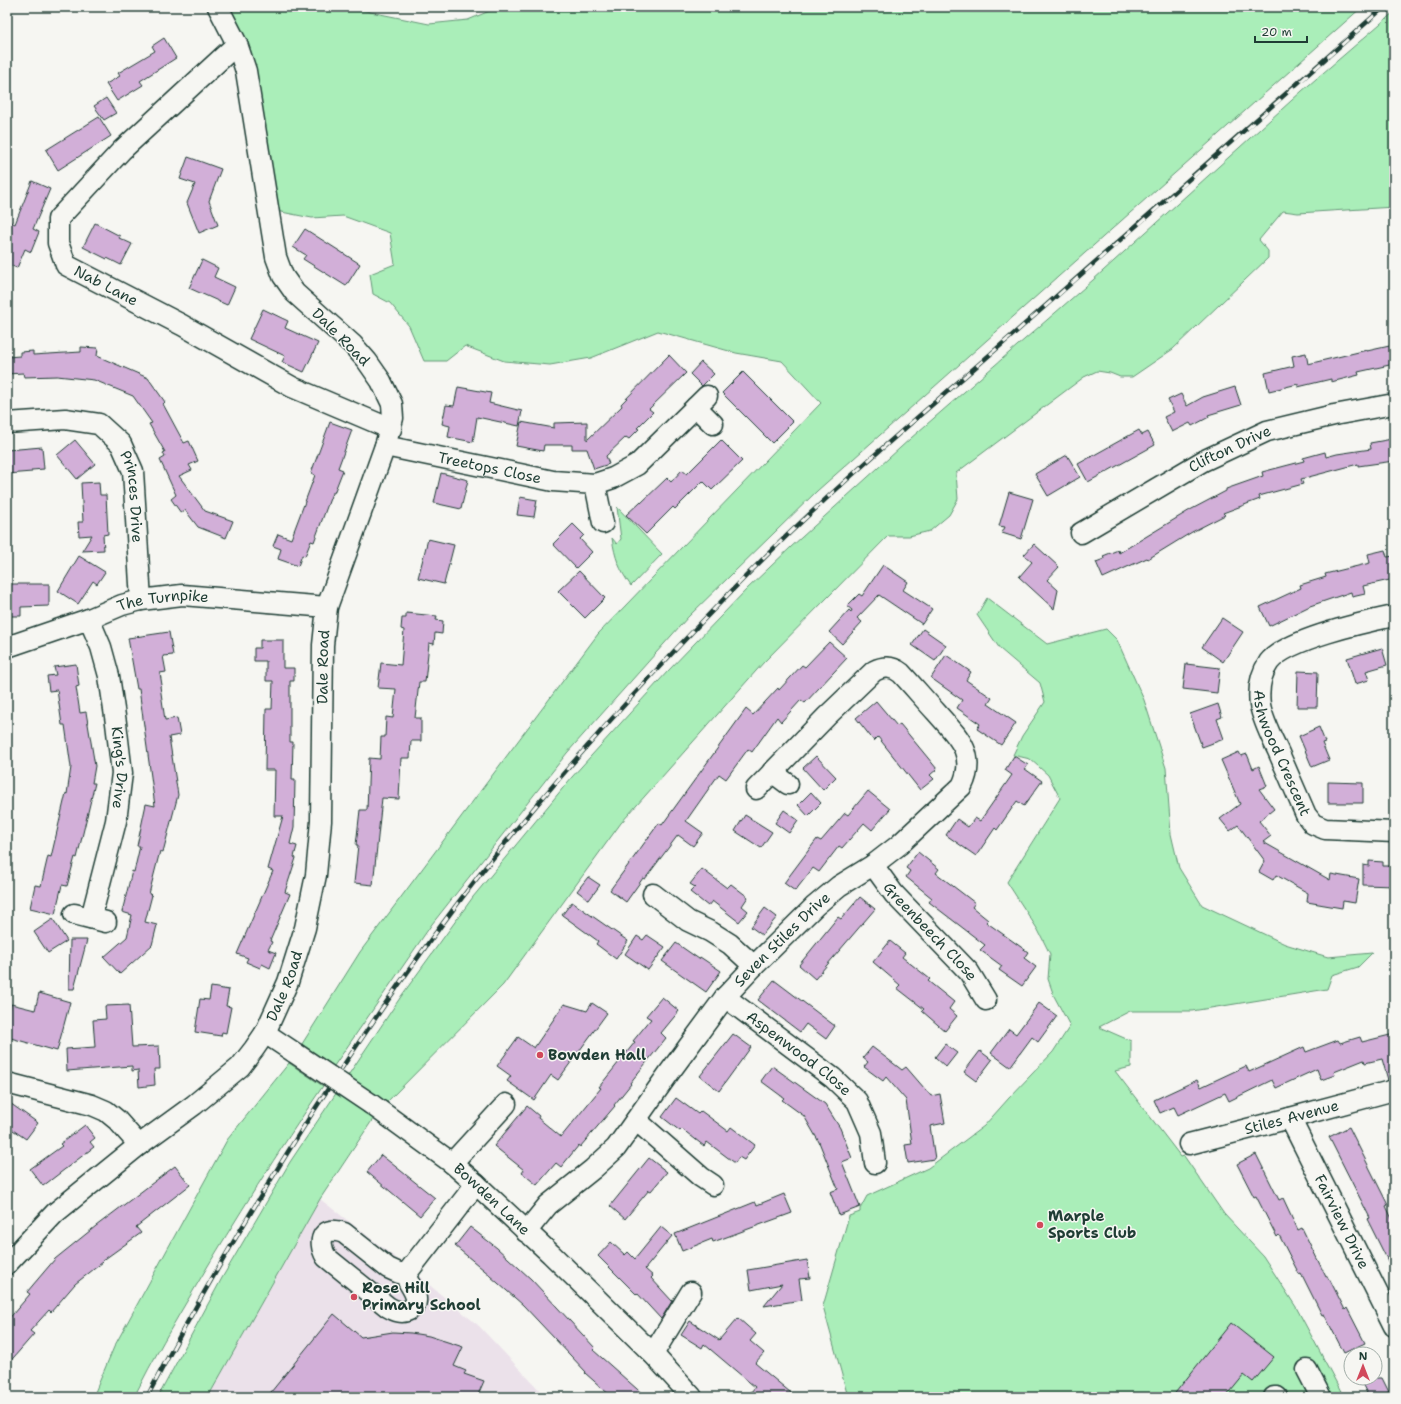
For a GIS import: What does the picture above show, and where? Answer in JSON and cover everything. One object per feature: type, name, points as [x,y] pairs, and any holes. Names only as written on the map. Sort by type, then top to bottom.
[{"type":"street","name":"Dale Road","points":[[7,1264],[55,1213],[139,1145],[194,1105],[240,1066],[265,1033],[288,982],[305,928],[316,874],[321,821],[323,645],[327,607],[388,437],[393,418],[392,404],[367,361],[353,345],[295,293],[283,276],[276,257],[246,71],[237,44],[218,7]]},
{"type":"street","name":"Nab Lane","points":[[237,44],[122,150],[58,219],[58,243],[61,252],[66,265],[182,325],[292,387],[388,437]]},
{"type":"street","name":"Treetops Close","points":[[388,437],[553,481],[595,484],[613,478],[637,465],[702,401],[713,424]]},
{"type":"street","name":"Clifton Drive","points":[[1081,533],[1202,461],[1267,431],[1334,414],[1394,404]]},
{"type":"street","name":"Princes Drive","points":[[7,423],[64,419],[98,424],[121,444],[133,471],[141,600]]},
{"type":"street","points":[[595,484],[604,523]]},
{"type":"street","name":"The Turnpike","points":[[7,647],[89,619],[122,605],[141,600],[182,596],[327,607]]},
{"type":"street","name":"Ashwood Crescent","points":[[1394,616],[1356,624],[1299,643],[1282,652],[1270,660],[1262,674],[1259,691],[1265,723],[1306,815],[1313,824],[1325,829],[1394,832]]},
{"type":"street","name":"King's Drive","points":[[89,619],[101,647],[109,676],[122,773],[116,821],[90,918]]},
{"type":"street","name":"Seven Stiles Drive","points":[[526,1232],[548,1205],[593,1169],[616,1148],[669,1073],[725,998],[754,966],[815,906],[839,886],[873,865],[899,845],[962,786],[968,767],[967,757],[960,740],[901,673],[889,662],[874,672],[827,716],[756,789]]},
{"type":"street","points":[[772,772],[788,784]]},
{"type":"street","name":"Greenbeech Close","points":[[873,865],[894,894],[968,972],[988,1004]]},
{"type":"street","points":[[653,894],[688,921],[711,932],[730,944],[754,966]]},
{"type":"street","name":"Aspenwood Close","points":[[725,998],[834,1078],[857,1101],[871,1133],[875,1163]]},
{"type":"street","name":"Bowden Lane","points":[[265,1033],[371,1104],[452,1162],[526,1232],[552,1254],[652,1354],[692,1397]]},
{"type":"street","points":[[7,1083],[92,1105],[106,1111],[117,1120],[139,1145]]},
{"type":"street","name":"Stiles Avenue","points":[[1189,1144],[1394,1090]]},
{"type":"street","points":[[452,1162],[506,1104]]},
{"type":"street","name":"Fairview Drive","points":[[1290,1118],[1394,1326]]},
{"type":"street","points":[[636,1120],[700,1177],[713,1185]]},
{"type":"street","points":[[408,1271],[399,1273],[388,1268],[344,1233],[331,1230],[326,1232],[322,1237],[322,1249],[326,1257],[388,1307],[395,1311],[408,1311],[413,1308],[416,1301],[416,1294],[408,1283],[408,1271],[476,1184]]},
{"type":"street","points":[[652,1354],[691,1292]]},
{"type":"street","points":[[1306,1370],[1321,1397]]},
{"type":"shaded area","name":"Rose Hill Primary School","points":[[320,1199],[410,1269],[479,1326],[546,1397],[208,1397]]},
{"type":"green space","points":[[218,7],[346,7],[429,24],[468,20],[499,7],[1362,7],[817,491],[688,617],[567,753],[432,924],[334,1066],[302,1044],[360,952],[598,634],[821,403],[782,361],[736,353],[658,331],[591,358],[550,365],[504,361],[465,346],[446,361],[424,361],[409,326],[390,303],[373,294],[370,274],[395,264],[390,233],[343,216],[312,218],[276,211]]},
{"type":"green space","points":[[1394,12],[1394,207],[1298,213],[1283,211],[1259,240],[1268,251],[1268,258],[1173,349],[1132,377],[1120,377],[1110,373],[1097,371],[1084,377],[956,473],[958,499],[949,515],[930,531],[909,536],[888,536],[764,662],[621,823],[503,985],[379,1110],[320,1199],[208,1397],[158,1397],[222,1278],[290,1162],[402,995],[473,897],[572,777],[668,671],[747,589],[791,547],[911,438],[1093,280],[1302,91]]},
{"type":"green space","points":[[617,507],[662,554],[631,586],[623,574],[613,545],[612,538],[617,544],[621,539]]},
{"type":"green space","name":"Marple Sports Club","points":[[987,598],[1047,644],[1106,629],[1117,640],[1144,700],[1166,768],[1171,834],[1179,868],[1202,905],[1285,944],[1328,957],[1372,953],[1358,967],[1332,975],[1327,989],[1192,1011],[1130,1011],[1099,1027],[1131,1041],[1131,1067],[1115,1071],[1181,1157],[1184,1156],[1224,1214],[1263,1256],[1296,1307],[1344,1397],[848,1397],[823,1306],[849,1216],[860,1212],[860,1209],[867,1196],[928,1168],[984,1126],[1053,1052],[1070,1026],[1054,996],[1048,979],[1050,954],[1038,930],[1007,882],[1060,798],[1048,775],[1030,759],[1013,755],[1022,736],[1045,702],[1040,683],[1000,649],[977,615]]},
{"type":"green space","points":[[289,1063],[323,1086],[226,1235],[172,1327],[134,1397],[93,1397],[114,1347],[227,1140]]},
{"type":"building","points":[[164,38],[176,58],[140,81],[143,85],[117,101],[106,84],[120,76],[118,73],[155,51],[152,46]]},
{"type":"building","points":[[106,98],[116,113],[104,120],[94,106]]},
{"type":"building","points":[[99,117],[111,136],[58,170],[46,150]]},
{"type":"building","points":[[188,157],[221,169],[209,201],[218,225],[199,233],[187,203],[195,184],[180,179]]},
{"type":"building","points":[[32,181],[50,189],[33,229],[39,232],[31,252],[25,249],[17,268],[7,264],[7,220],[15,224]]},
{"type":"building","points":[[95,223],[132,244],[121,265],[83,247]]},
{"type":"building","points":[[305,229],[360,264],[346,286],[303,259],[306,255],[293,247]]},
{"type":"building","points":[[202,260],[218,268],[214,277],[235,287],[227,305],[189,288]]},
{"type":"building","points":[[263,309],[288,321],[285,328],[318,343],[304,372],[282,362],[285,356],[249,339]]},
{"type":"building","points":[[1394,345],[1394,364],[1358,372],[1359,375],[1331,382],[1331,379],[1298,387],[1298,384],[1269,391],[1265,373],[1294,366],[1292,356],[1306,353],[1308,364]]},
{"type":"building","points":[[81,347],[98,348],[97,356],[148,378],[165,402],[163,404],[184,443],[189,441],[198,461],[189,465],[192,470],[179,476],[205,511],[233,521],[226,538],[198,527],[185,510],[181,513],[171,499],[176,495],[160,460],[165,457],[163,453],[165,452],[149,424],[152,423],[133,396],[94,380],[57,376],[24,377],[23,373],[7,374],[7,357],[20,356],[20,352],[33,351],[33,355],[81,352]]},
{"type":"building","points":[[669,355],[686,373],[649,409],[653,412],[637,428],[639,429],[629,439],[626,437],[606,456],[609,464],[594,469],[587,449],[572,449],[572,445],[544,445],[543,451],[516,446],[521,422],[554,428],[554,423],[587,422],[587,440],[622,406],[621,404]]},
{"type":"building","points":[[701,362],[714,374],[702,386],[690,374]]},
{"type":"building","points":[[743,372],[793,422],[772,443],[722,393]]},
{"type":"building","points":[[458,387],[491,393],[489,403],[522,411],[519,426],[477,417],[473,442],[448,437],[450,426],[442,424],[446,405],[454,406]]},
{"type":"building","points":[[1235,387],[1241,405],[1208,415],[1209,417],[1192,426],[1190,423],[1172,432],[1164,417],[1174,412],[1168,400],[1181,394],[1187,406],[1203,397]]},
{"type":"building","points":[[330,422],[352,430],[338,468],[343,470],[334,493],[332,493],[314,542],[311,541],[305,556],[302,555],[298,566],[278,559],[281,549],[273,546],[278,534],[291,539],[315,475],[311,473]]},
{"type":"building","points":[[1139,430],[1142,435],[1148,432],[1155,445],[1088,482],[1078,464]]},
{"type":"building","points":[[1392,439],[1394,461],[1358,466],[1358,464],[1301,479],[1303,484],[1259,496],[1260,499],[1223,513],[1225,515],[1192,532],[1148,559],[1147,558],[1103,578],[1096,562],[1104,559],[1103,556],[1118,550],[1119,553],[1190,510],[1226,491],[1226,489],[1263,476],[1262,472],[1304,461],[1303,458],[1325,452],[1326,457],[1371,449],[1370,443]]},
{"type":"building","points":[[75,440],[95,464],[77,479],[57,455]]},
{"type":"building","points":[[721,440],[742,461],[712,490],[703,481],[675,509],[673,507],[646,534],[626,515],[667,478],[671,482],[682,470],[687,474]]},
{"type":"building","points":[[42,447],[44,469],[32,470],[32,472],[7,474],[7,450]]},
{"type":"building","points":[[1067,455],[1080,477],[1048,496],[1035,474]]},
{"type":"building","points":[[441,473],[468,480],[461,509],[434,503]]},
{"type":"building","points":[[99,482],[100,495],[106,495],[108,534],[103,535],[104,550],[82,551],[92,535],[79,536],[78,522],[83,522],[81,483]]},
{"type":"building","points":[[1009,492],[1033,499],[1021,539],[1002,533],[1005,527],[999,526]]},
{"type":"building","points":[[520,497],[537,500],[534,517],[517,515]]},
{"type":"building","points":[[573,524],[584,535],[580,539],[592,552],[576,568],[553,544]]},
{"type":"building","points":[[428,539],[454,545],[444,584],[418,578]]},
{"type":"building","points":[[1034,544],[1059,567],[1047,580],[1058,590],[1054,609],[1019,577],[1032,562],[1024,555]]},
{"type":"building","points":[[1385,550],[1387,557],[1394,556],[1394,579],[1363,586],[1365,594],[1352,597],[1351,592],[1310,606],[1269,626],[1260,607],[1301,588],[1300,585],[1326,577],[1325,574],[1370,563],[1368,554]]},
{"type":"building","points":[[79,556],[105,572],[97,584],[93,581],[78,604],[58,591]]},
{"type":"building","points":[[883,565],[908,582],[903,590],[932,609],[922,624],[879,595],[857,618],[862,622],[842,644],[829,632],[849,610],[851,612],[852,610],[847,606],[859,594],[862,596]]},
{"type":"building","points":[[579,571],[605,598],[585,618],[558,591]]},
{"type":"building","points":[[7,584],[49,584],[49,606],[21,607],[21,616],[7,616]]},
{"type":"building","points":[[406,613],[437,616],[436,620],[443,621],[442,634],[435,633],[434,644],[429,643],[425,682],[419,682],[415,718],[421,718],[421,741],[411,741],[410,758],[401,758],[399,799],[382,798],[373,885],[354,883],[360,810],[367,810],[369,758],[380,759],[381,737],[385,737],[386,717],[393,718],[396,689],[378,688],[381,663],[401,665],[404,630],[401,629],[402,618],[406,618]]},
{"type":"building","points":[[1222,618],[1243,632],[1223,662],[1202,647]]},
{"type":"building","points":[[923,629],[946,645],[935,661],[912,645]]},
{"type":"building","points":[[169,632],[173,655],[163,656],[166,672],[160,673],[162,685],[160,686],[165,720],[177,718],[180,735],[169,737],[178,795],[163,852],[160,851],[149,894],[152,895],[145,922],[157,925],[152,945],[120,974],[104,957],[127,937],[132,915],[122,912],[140,846],[137,846],[146,804],[155,806],[139,689],[137,689],[128,638]]},
{"type":"building","points":[[260,640],[283,640],[283,668],[294,668],[294,681],[290,681],[290,742],[293,742],[292,780],[295,780],[294,827],[290,844],[297,846],[294,857],[296,858],[285,892],[290,894],[270,941],[272,942],[268,950],[276,953],[270,968],[262,964],[260,968],[246,962],[248,958],[237,954],[273,871],[268,869],[283,816],[274,816],[275,770],[265,770],[266,709],[272,709],[273,681],[266,681],[266,661],[254,661],[254,648],[260,648]]},
{"type":"building","points":[[829,642],[847,658],[805,703],[801,700],[781,722],[777,717],[752,752],[748,749],[726,779],[719,774],[686,821],[703,833],[693,846],[678,835],[645,879],[643,878],[626,902],[610,890],[659,823],[662,825],[746,709],[753,715],[778,688],[779,690],[802,665],[805,667]]},
{"type":"building","points":[[1382,648],[1387,665],[1366,671],[1369,680],[1355,684],[1347,658]]},
{"type":"building","points":[[946,655],[971,672],[966,680],[992,698],[988,704],[1016,723],[1001,745],[977,729],[980,724],[957,708],[962,700],[931,678]]},
{"type":"building","points":[[76,664],[79,686],[76,687],[80,713],[86,712],[95,766],[92,783],[95,783],[77,858],[75,857],[67,886],[62,885],[55,914],[30,908],[35,885],[41,886],[48,856],[51,857],[66,793],[67,794],[71,767],[65,725],[62,725],[57,690],[49,691],[47,676],[56,675],[54,667]]},
{"type":"building","points":[[1186,664],[1220,668],[1217,693],[1183,689]]},
{"type":"building","points":[[1298,671],[1318,672],[1317,707],[1297,707]]},
{"type":"building","points":[[876,701],[897,726],[900,724],[937,769],[930,775],[934,779],[920,790],[878,737],[874,741],[856,718]]},
{"type":"building","points":[[1218,704],[1222,717],[1217,719],[1224,739],[1202,747],[1190,714]]},
{"type":"building","points":[[1319,727],[1325,742],[1322,743],[1329,760],[1312,767],[1299,736]]},
{"type":"building","points":[[1239,752],[1241,756],[1247,754],[1253,769],[1259,766],[1267,786],[1259,789],[1274,809],[1259,821],[1271,836],[1263,842],[1330,880],[1331,874],[1359,879],[1355,903],[1343,901],[1342,908],[1307,902],[1308,893],[1276,875],[1273,880],[1259,872],[1265,861],[1238,825],[1230,831],[1220,819],[1240,804],[1221,760]]},
{"type":"building","points":[[816,756],[836,777],[823,790],[803,768]]},
{"type":"building","points":[[1014,756],[1028,765],[1025,769],[1042,781],[1024,806],[1017,801],[997,830],[995,828],[976,856],[946,835],[957,819],[968,827],[975,818],[980,821],[1012,775],[1005,770]]},
{"type":"building","points":[[1328,782],[1363,783],[1363,803],[1328,803]]},
{"type":"building","points":[[868,791],[890,809],[872,830],[864,823],[842,848],[839,846],[819,872],[813,868],[795,891],[784,883],[817,839],[821,841],[845,813],[848,815]]},
{"type":"building","points":[[811,792],[821,803],[808,816],[798,805]]},
{"type":"building","points":[[784,810],[798,820],[789,833],[775,823]]},
{"type":"building","points":[[745,815],[772,832],[761,848],[735,831]]},
{"type":"building","points":[[918,852],[939,869],[936,873],[975,903],[972,907],[988,920],[986,922],[1028,952],[1024,958],[1036,967],[1022,986],[999,970],[1002,966],[980,950],[985,945],[929,902],[932,898],[906,877],[910,871],[906,868]]},
{"type":"building","points":[[1369,861],[1383,862],[1383,866],[1394,866],[1394,886],[1363,885],[1363,865],[1369,866]]},
{"type":"building","points":[[702,869],[727,888],[731,884],[748,897],[742,906],[748,911],[739,922],[712,901],[708,906],[690,892],[695,887],[690,884]]},
{"type":"building","points":[[588,877],[600,885],[589,900],[577,891]]},
{"type":"building","points":[[860,897],[875,909],[815,979],[799,965],[838,917],[841,919]]},
{"type":"building","points":[[572,902],[628,941],[616,959],[596,944],[598,941],[562,915]]},
{"type":"building","points":[[765,908],[777,917],[762,935],[751,927]]},
{"type":"building","points":[[53,919],[67,941],[48,953],[34,932]]},
{"type":"building","points":[[647,935],[665,947],[648,970],[625,954],[637,936],[643,940]]},
{"type":"building","points":[[70,940],[87,940],[74,989],[69,989]]},
{"type":"building","points":[[890,941],[905,953],[902,957],[930,979],[928,981],[954,1002],[949,1009],[957,1016],[945,1031],[922,1011],[924,1009],[897,988],[900,985],[873,962]]},
{"type":"building","points":[[676,943],[699,959],[700,957],[721,971],[706,992],[662,961]]},
{"type":"building","points":[[774,980],[835,1026],[826,1039],[806,1024],[800,1032],[758,1000]]},
{"type":"building","points":[[211,987],[229,990],[226,1006],[231,1007],[226,1033],[222,1032],[221,1036],[195,1032],[200,999],[209,1000]]},
{"type":"building","points":[[39,993],[70,1002],[57,1051],[7,1037],[7,1018],[11,1004],[35,1010]]},
{"type":"building","points":[[662,997],[679,1011],[661,1033],[666,1038],[630,1083],[631,1084],[614,1105],[615,1106],[580,1147],[579,1145],[561,1167],[556,1163],[537,1185],[522,1173],[524,1170],[494,1146],[527,1106],[539,1116],[538,1118],[561,1137],[601,1088],[599,1087],[635,1042],[633,1041],[651,1019],[646,1016]]},
{"type":"building","name":"Bowden Hall","points":[[592,1003],[607,1013],[558,1080],[551,1075],[534,1100],[507,1081],[511,1076],[497,1066],[518,1037],[534,1048],[564,1004],[587,1011]]},
{"type":"building","points":[[1039,1003],[1057,1016],[1038,1042],[1032,1037],[1010,1067],[991,1053],[1009,1029],[1016,1034]]},
{"type":"building","points":[[129,1005],[132,1047],[159,1046],[160,1069],[154,1069],[155,1085],[139,1087],[138,1070],[132,1071],[132,1066],[67,1071],[66,1049],[95,1047],[93,1020],[106,1019],[105,1006]]},
{"type":"building","points":[[733,1034],[751,1047],[719,1091],[700,1076]]},
{"type":"building","points":[[1394,1034],[1394,1079],[1388,1080],[1382,1059],[1365,1063],[1364,1060],[1334,1072],[1335,1075],[1321,1080],[1317,1069],[1276,1088],[1272,1080],[1229,1101],[1225,1093],[1178,1115],[1174,1107],[1160,1113],[1154,1100],[1197,1080],[1201,1087],[1246,1066],[1249,1072],[1304,1047],[1306,1052],[1338,1040],[1340,1043],[1360,1037],[1362,1042]]},
{"type":"building","points":[[945,1044],[957,1053],[946,1067],[935,1057]]},
{"type":"building","points":[[872,1047],[902,1070],[906,1067],[931,1096],[940,1094],[945,1123],[930,1126],[935,1159],[908,1163],[905,1145],[912,1144],[906,1100],[886,1077],[883,1081],[864,1067],[868,1062],[863,1058]]},
{"type":"building","points":[[980,1051],[992,1060],[976,1081],[964,1072]]},
{"type":"building","points":[[772,1066],[825,1104],[840,1128],[852,1158],[842,1162],[860,1207],[839,1215],[830,1192],[838,1189],[819,1142],[804,1116],[782,1100],[784,1098],[761,1081]]},
{"type":"building","points":[[676,1098],[698,1114],[701,1111],[728,1131],[731,1127],[755,1145],[744,1160],[739,1157],[735,1163],[707,1142],[704,1146],[682,1129],[680,1131],[662,1117]]},
{"type":"building","points":[[7,1101],[38,1123],[26,1139],[7,1126]]},
{"type":"building","points":[[85,1125],[95,1138],[90,1142],[94,1147],[43,1186],[30,1169],[62,1146],[60,1144]]},
{"type":"building","points":[[1349,1127],[1388,1205],[1386,1206],[1394,1223],[1394,1273],[1367,1219],[1370,1218],[1329,1137]]},
{"type":"building","points":[[1256,1154],[1279,1200],[1283,1198],[1298,1230],[1302,1228],[1326,1277],[1328,1276],[1345,1310],[1347,1308],[1365,1343],[1359,1346],[1343,1346],[1343,1351],[1324,1314],[1322,1315],[1301,1273],[1299,1274],[1279,1235],[1277,1237],[1256,1196],[1254,1197],[1237,1164]]},
{"type":"building","points":[[381,1155],[435,1198],[420,1216],[367,1172]]},
{"type":"building","points":[[649,1158],[667,1172],[651,1191],[649,1190],[625,1219],[610,1206]]},
{"type":"building","points":[[175,1166],[190,1185],[136,1227],[141,1233],[102,1261],[103,1262],[75,1284],[51,1312],[49,1310],[30,1331],[34,1334],[7,1365],[7,1321],[30,1294],[27,1292],[55,1259]]},
{"type":"building","points":[[784,1194],[792,1213],[713,1242],[712,1239],[682,1251],[675,1234],[755,1202],[757,1205]]},
{"type":"building","points":[[470,1227],[497,1248],[531,1279],[595,1348],[593,1350],[646,1397],[612,1397],[585,1373],[586,1372],[523,1305],[455,1246]]},
{"type":"building","points":[[661,1227],[672,1236],[645,1269],[653,1276],[651,1278],[672,1301],[661,1319],[637,1293],[636,1294],[598,1256],[611,1242],[625,1255],[628,1252],[635,1259]]},
{"type":"building","points":[[807,1260],[810,1278],[799,1279],[802,1300],[764,1306],[782,1284],[751,1290],[748,1270]]},
{"type":"building","points":[[334,1314],[361,1337],[393,1332],[411,1333],[429,1336],[463,1347],[454,1366],[466,1371],[464,1374],[484,1381],[477,1397],[267,1397]]},
{"type":"building","points":[[738,1318],[756,1334],[750,1341],[764,1353],[755,1363],[796,1397],[747,1397],[755,1387],[704,1344],[702,1348],[681,1335],[690,1321],[719,1340]]},
{"type":"building","points":[[1231,1323],[1274,1357],[1253,1382],[1244,1375],[1226,1397],[1172,1397]]},
{"type":"building","points":[[1383,1380],[1389,1392],[1378,1397],[1369,1397],[1363,1386],[1383,1386]]},
{"type":"railway","points":[[147,1397],[206,1288],[248,1217],[353,1051],[415,961],[481,873],[578,757],[646,681],[716,607],[813,511],[878,452],[1384,7]]},
{"type":"place","name":"Bowden Hall","points":[[540,1055]]},
{"type":"place","name":"Marple Sports Club","points":[[1040,1225]]},
{"type":"place","name":"Rose Hill Primary School","points":[[354,1297]]}]
